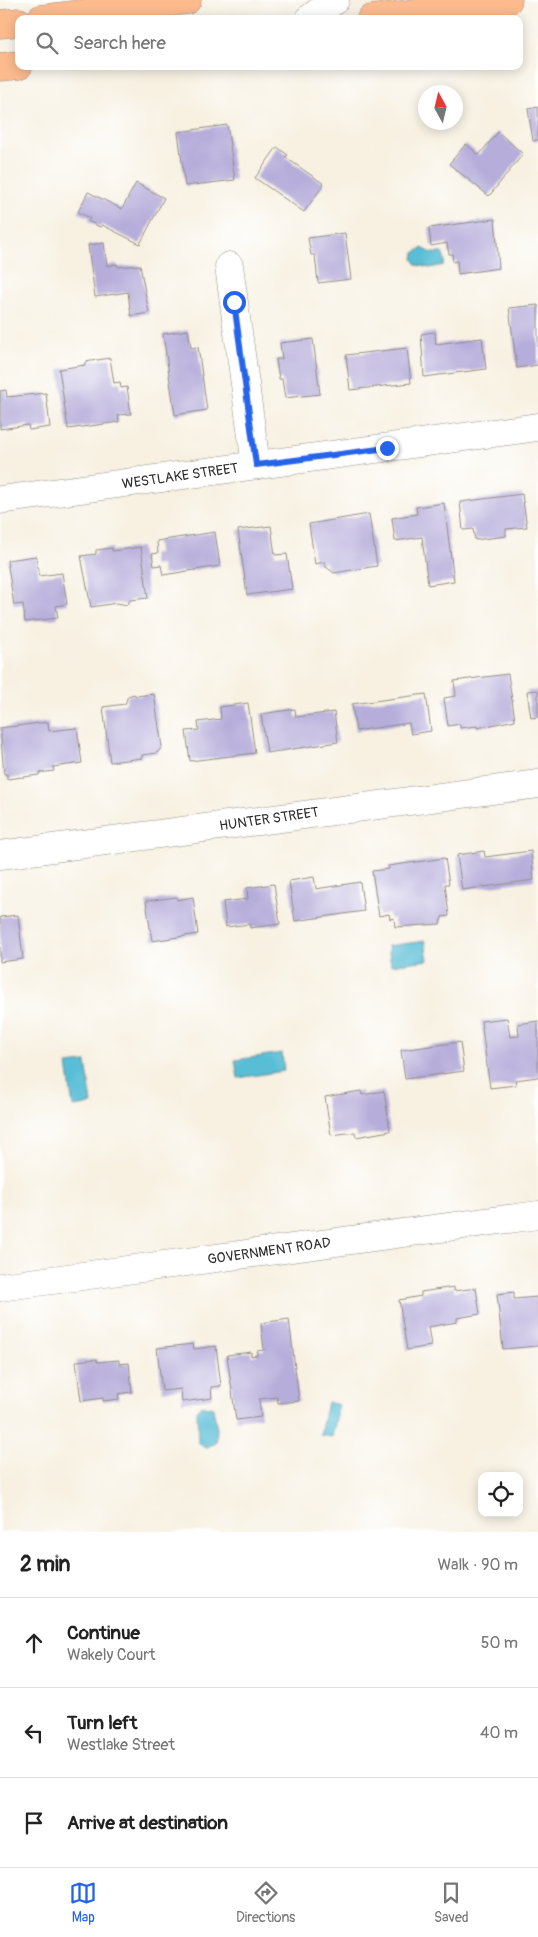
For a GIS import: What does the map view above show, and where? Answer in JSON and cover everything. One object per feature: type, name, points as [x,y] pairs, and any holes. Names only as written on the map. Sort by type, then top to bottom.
[{"type":"main road","points":[[73,15],[187,0]]},
{"type":"main road","points":[[400,15],[508,0]]},
{"type":"main road","points":[[0,24],[15,22]]},
{"type":"main road","points":[[0,68],[15,66]]},
{"type":"street","points":[[314,15],[335,0]]},
{"type":"street","points":[[229,266],[256,465]]},
{"type":"street","name":"WESTLAKE STREET","points":[[0,500],[538,427]]},
{"type":"street","name":"HUNTER STREET","points":[[0,855],[538,784]]},
{"type":"street","name":"GOVERNMENT ROAD","points":[[0,1286],[538,1215]]},
{"type":"water","points":[[422,248],[432,253],[442,253],[445,260],[444,265],[430,268],[417,265],[413,259],[414,253]]},
{"type":"water","points":[[425,941],[428,960],[391,965],[388,946]]},
{"type":"water","points":[[282,1053],[284,1071],[238,1078],[235,1060]]},
{"type":"water","points":[[86,1062],[92,1104],[73,1107],[67,1064]]},
{"type":"water","points":[[327,1402],[339,1405],[332,1437],[320,1435]]},
{"type":"water","points":[[202,1405],[213,1408],[217,1429],[216,1443],[205,1448],[198,1442],[197,1409]]},
{"type":"building","points":[[538,107],[538,140],[533,141],[528,109]]},
{"type":"building","points":[[227,125],[235,180],[185,186],[178,132]]},
{"type":"building","points":[[498,132],[523,154],[489,196],[449,164],[466,144],[479,155]]},
{"type":"building","points":[[277,147],[288,155],[285,157],[324,184],[304,212],[255,178]]},
{"type":"building","points":[[136,183],[164,198],[140,244],[102,225],[100,227],[88,221],[90,218],[78,212],[88,192],[122,209]]},
{"type":"building","points":[[495,219],[499,268],[458,274],[457,261],[453,262],[447,243],[431,246],[429,228]]},
{"type":"building","points":[[345,233],[351,279],[318,283],[315,255],[311,255],[308,238]]},
{"type":"building","points":[[104,243],[107,266],[117,264],[118,267],[140,265],[149,313],[131,316],[128,292],[95,297],[88,245]]},
{"type":"building","points":[[538,305],[538,365],[517,368],[509,308]]},
{"type":"building","points":[[188,330],[191,348],[198,347],[207,410],[175,415],[163,334]]},
{"type":"building","points":[[435,332],[436,344],[482,338],[486,369],[424,377],[421,334]]},
{"type":"building","points":[[313,339],[320,394],[285,398],[282,379],[279,379],[276,359],[282,359],[280,343]]},
{"type":"building","points":[[407,348],[411,383],[350,390],[346,355]]},
{"type":"building","points":[[110,358],[114,383],[120,382],[121,388],[127,387],[131,414],[118,415],[119,422],[68,429],[59,369],[85,365],[85,362]]},
{"type":"building","points":[[6,390],[7,397],[46,393],[50,427],[29,430],[28,425],[0,429],[0,391]]},
{"type":"building","points":[[522,494],[527,527],[506,529],[506,536],[475,540],[473,529],[463,530],[460,502]]},
{"type":"building","points":[[444,503],[454,581],[428,585],[422,537],[395,541],[392,518],[417,514],[416,507]]},
{"type":"building","points":[[369,514],[377,566],[334,573],[326,567],[325,562],[315,564],[309,524]]},
{"type":"building","points":[[271,526],[275,555],[287,554],[292,589],[247,595],[238,530]]},
{"type":"building","points":[[215,532],[220,566],[163,575],[161,565],[154,566],[152,554],[158,553],[157,541]]},
{"type":"building","points":[[141,547],[148,598],[130,600],[127,605],[117,603],[91,607],[81,556],[96,554],[96,550],[112,548],[112,551]]},
{"type":"building","points":[[36,556],[39,576],[62,573],[67,604],[56,606],[58,618],[25,622],[23,604],[14,605],[7,560]]},
{"type":"building","points":[[508,674],[515,720],[477,728],[477,726],[460,728],[460,724],[448,726],[444,698],[456,696],[454,681]]},
{"type":"building","points":[[538,690],[538,717],[531,718],[527,691]]},
{"type":"building","points":[[134,694],[136,696],[154,694],[162,747],[157,753],[142,755],[142,758],[110,762],[103,707],[125,704],[128,696]]},
{"type":"building","points":[[426,694],[431,731],[411,734],[409,723],[356,731],[352,704]]},
{"type":"building","points":[[248,703],[255,753],[190,761],[186,731],[199,730],[198,722],[221,719],[220,707]]},
{"type":"building","points":[[295,709],[296,717],[334,712],[338,742],[267,753],[261,714]]},
{"type":"building","points":[[48,722],[49,731],[77,728],[82,763],[53,767],[54,771],[39,773],[39,775],[7,779],[7,774],[4,774],[0,728]]},
{"type":"building","points":[[484,851],[485,857],[531,851],[534,880],[462,890],[457,855]]},
{"type":"building","points":[[445,858],[449,884],[445,884],[449,916],[442,917],[440,924],[395,927],[394,918],[390,919],[389,914],[379,916],[372,871],[389,869],[388,866]]},
{"type":"building","points":[[314,877],[316,889],[360,882],[364,911],[295,921],[289,881]]},
{"type":"building","points":[[274,884],[280,924],[250,928],[250,924],[226,927],[223,902],[248,899],[247,888]]},
{"type":"building","points":[[177,897],[177,900],[193,897],[198,934],[152,941],[146,901]]},
{"type":"building","points":[[18,915],[23,959],[0,962],[0,917]]},
{"type":"building","points":[[507,1018],[510,1037],[519,1036],[518,1024],[538,1021],[538,1077],[515,1080],[516,1085],[490,1088],[481,1021]]},
{"type":"building","points":[[460,1042],[464,1071],[405,1079],[401,1050]]},
{"type":"building","points":[[361,1091],[362,1095],[384,1091],[390,1131],[356,1137],[355,1132],[331,1135],[325,1097]]},
{"type":"building","points":[[454,1287],[454,1291],[476,1288],[480,1314],[457,1318],[457,1322],[428,1327],[431,1346],[407,1350],[399,1300],[421,1296],[421,1292]]},
{"type":"building","points":[[514,1292],[514,1299],[538,1297],[538,1346],[503,1349],[497,1294]]},
{"type":"building","points":[[289,1319],[299,1401],[278,1403],[277,1397],[259,1399],[261,1417],[236,1420],[227,1355],[251,1352],[251,1356],[257,1355],[257,1351],[264,1350],[261,1323]]},
{"type":"building","points":[[193,1344],[194,1349],[216,1346],[221,1386],[211,1387],[212,1398],[182,1402],[181,1389],[162,1391],[157,1348]]},
{"type":"building","points":[[97,1359],[97,1362],[119,1360],[119,1364],[129,1363],[132,1392],[118,1394],[119,1399],[103,1401],[103,1398],[81,1401],[76,1361]]},
{"type":"route","points":[[234,302],[256,465],[387,448]]}]
